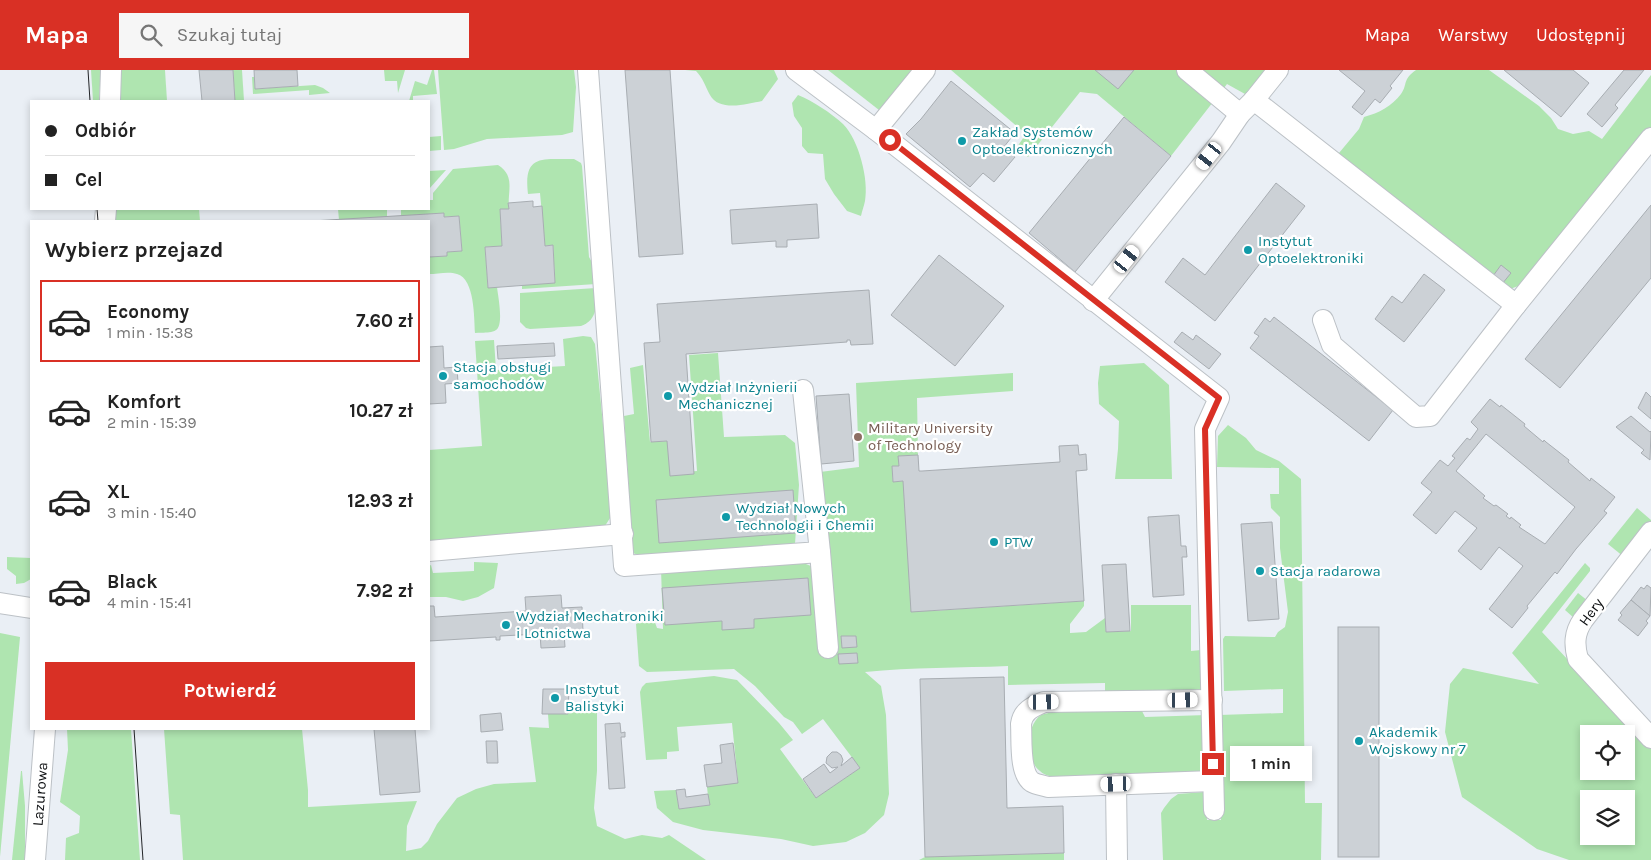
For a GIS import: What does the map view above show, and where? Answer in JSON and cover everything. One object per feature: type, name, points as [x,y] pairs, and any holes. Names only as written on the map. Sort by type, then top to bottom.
[{"type":"street","points":[[110,100],[111,70]]},
{"type":"street","points":[[588,70],[624,566],[820,552]]},
{"type":"street","points":[[796,70],[876,130],[1219,398],[1205,429],[1214,810]]},
{"type":"street","points":[[876,130],[925,70]]},
{"type":"street","points":[[1187,70],[1247,107],[1516,305]]},
{"type":"street","points":[[1093,301],[1278,70]]},
{"type":"street","points":[[1323,320],[1332,346],[1416,417],[1430,416],[1516,305],[1651,138]]},
{"type":"street","points":[[803,390],[828,648]]},
{"type":"street","name":"Hery","points":[[1651,532],[1578,627],[1575,647],[1578,659],[1651,738]]},
{"type":"street","points":[[430,551],[623,534]]},
{"type":"street","points":[[0,603],[30,608]]},
{"type":"street","points":[[1212,700],[1044,702],[1027,711],[1022,718],[1021,724],[1024,771],[1032,782],[1048,787],[1214,780]]},
{"type":"street","name":"Lazurowa","points":[[35,860],[45,730]]},
{"type":"street","points":[[1116,784],[1117,860]]},
{"type":"green space","points":[[91,70],[101,70],[99,100],[93,100]]},
{"type":"green space","points":[[121,70],[165,70],[167,100],[120,100]]},
{"type":"green space","points":[[233,70],[242,70],[244,100],[235,100]]},
{"type":"green space","points":[[384,70],[405,70],[398,93],[397,81],[385,81]]},
{"type":"green space","points":[[432,70],[434,70],[437,94],[413,96],[413,100],[409,100],[415,81],[427,85]]},
{"type":"green space","points":[[438,70],[574,70],[576,87],[573,132],[562,135],[487,139],[454,149],[444,150]]},
{"type":"green space","points":[[685,70],[774,70],[778,79],[762,101],[734,106],[720,104],[714,100],[696,71]]},
{"type":"green space","points":[[828,70],[913,70],[885,107],[879,110]]},
{"type":"green space","points":[[951,70],[1266,70],[1245,94],[1227,84],[1171,156],[1097,94],[1080,92],[1028,157],[1017,147],[1026,134]]},
{"type":"green space","points":[[1416,70],[1489,70],[1539,106],[1551,118],[1558,129],[1573,134],[1589,131],[1602,139],[1651,75],[1651,127],[1521,285],[1510,289],[1334,159],[1359,129],[1364,117],[1380,111],[1394,102],[1403,91],[1407,79]]},
{"type":"green space","points":[[252,77],[254,77],[255,89],[315,85],[330,93],[309,95],[309,90],[253,94]]},
{"type":"green space","points":[[798,95],[816,104],[843,124],[854,140],[862,161],[866,182],[865,201],[861,216],[847,211],[834,194],[825,179],[823,154],[808,153],[802,146],[802,128],[794,116],[792,103]]},
{"type":"green space","points":[[441,136],[441,150],[430,151],[430,137]]},
{"type":"green space","points":[[574,159],[581,163],[582,166],[589,257],[594,266],[596,284],[522,289],[522,285],[555,282],[553,245],[545,246],[540,193],[528,194],[527,181],[529,171],[532,165],[537,162]]},
{"type":"green space","points":[[498,165],[504,169],[509,179],[509,209],[500,210],[502,246],[485,247],[488,287],[497,287],[500,310],[500,322],[494,331],[475,333],[474,309],[470,291],[463,277],[450,273],[430,274],[430,257],[447,256],[447,252],[462,251],[459,216],[444,217],[444,213],[401,216],[401,210],[430,210],[430,200],[433,200],[433,193],[453,169]]},
{"type":"green space","points":[[446,170],[430,188],[430,171]]},
{"type":"green space","points":[[115,210],[199,210],[200,220],[114,220]]},
{"type":"green space","points":[[338,210],[387,210],[387,217],[339,220]]},
{"type":"green space","points":[[596,288],[595,310],[591,320],[581,326],[530,329],[520,322],[520,293]]},
{"type":"green space","points":[[583,336],[591,337],[595,344],[612,515],[603,529],[430,546],[430,450],[482,446],[475,341],[494,340],[496,370],[565,366],[563,339]]},
{"type":"green space","points":[[718,353],[724,437],[785,435],[795,443],[799,485],[795,544],[638,555],[633,553],[624,416],[634,414],[630,368],[643,365],[650,442],[669,441],[673,473],[697,471],[689,355]]},
{"type":"green space","points":[[1144,363],[1169,385],[1172,479],[1115,479],[1119,421],[1099,404],[1098,383],[1100,366]]},
{"type":"green space","points":[[1013,373],[1013,391],[917,398],[918,455],[899,456],[899,466],[892,466],[893,482],[903,481],[931,611],[1084,601],[1084,606],[1070,624],[1070,633],[1086,632],[1105,618],[1106,632],[1131,631],[1131,605],[1191,605],[1191,651],[1201,650],[1202,693],[1105,695],[1105,683],[1008,685],[1008,666],[918,668],[865,672],[881,686],[886,715],[889,794],[884,815],[865,833],[846,842],[813,846],[781,839],[703,830],[673,822],[657,808],[654,791],[676,790],[679,809],[709,805],[707,787],[738,782],[732,723],[677,727],[679,751],[667,752],[667,759],[646,760],[640,692],[646,683],[714,676],[737,680],[793,740],[780,749],[816,798],[860,768],[823,719],[802,734],[793,722],[784,717],[755,686],[734,669],[647,672],[639,666],[636,624],[653,617],[657,628],[663,629],[661,569],[793,559],[811,566],[819,577],[820,472],[859,467],[856,383]]},
{"type":"green space","points":[[1228,425],[1246,438],[1256,450],[1279,461],[1301,479],[1305,803],[1322,803],[1321,860],[1163,860],[1161,813],[1171,799],[1178,794],[1205,792],[1207,820],[1221,820],[1219,715],[1283,713],[1283,689],[1224,691],[1223,639],[1225,636],[1275,637],[1285,627],[1288,612],[1280,548],[1280,517],[1271,508],[1270,494],[1279,494],[1279,468],[1217,467],[1218,436]]},
{"type":"green space","points":[[1637,508],[1651,522],[1624,557],[1608,544]]},
{"type":"green space","points":[[7,557],[30,558],[30,580],[24,583],[16,584],[16,576],[7,569]]},
{"type":"green space","points":[[474,562],[498,563],[494,588],[478,597],[463,601],[446,597],[430,597],[430,566],[433,573],[474,571]]},
{"type":"green space","points":[[1585,563],[1590,568],[1590,571],[1542,632],[1629,725],[1580,725],[1580,780],[1635,780],[1635,732],[1651,749],[1651,860],[1569,860],[1537,849],[1462,797],[1445,732],[1450,684],[1463,668],[1539,684],[1512,653]]},
{"type":"green space","points":[[1578,593],[1588,601],[1574,618],[1565,610]]},
{"type":"green space","points":[[0,633],[20,637],[0,857]]},
{"type":"green space","points":[[568,706],[597,706],[597,771],[594,808],[597,826],[625,839],[642,835],[662,838],[669,835],[706,860],[183,860],[180,815],[170,814],[164,730],[302,730],[308,807],[417,801],[407,826],[406,851],[421,848],[428,841],[437,824],[457,798],[476,789],[494,784],[536,782],[529,727],[549,728],[548,714]]},
{"type":"green space","points":[[1142,711],[1145,717],[1207,715],[1204,771],[1058,778],[1042,773],[1032,760],[1029,743],[1030,735],[1032,727],[1041,715],[1052,712]]},
{"type":"green space","points":[[67,730],[131,730],[140,860],[65,860],[66,838],[79,833],[80,816],[60,802],[68,750]]},
{"type":"green space","points":[[21,771],[25,806],[25,860],[12,860]]},
{"type":"green space","points":[[1064,853],[1064,860],[919,860],[925,857]]},
{"type":"building","points":[[199,70],[233,70],[235,100],[202,100]]},
{"type":"building","points":[[254,70],[297,70],[298,86],[255,89]]},
{"type":"building","points":[[625,70],[670,70],[683,254],[639,257]]},
{"type":"building","points":[[1095,70],[1134,70],[1118,89]]},
{"type":"building","points":[[1339,70],[1403,70],[1390,86],[1392,88],[1380,103],[1375,99],[1362,115],[1352,107],[1365,91]]},
{"type":"building","points":[[1504,70],[1573,70],[1589,83],[1561,117]]},
{"type":"building","points":[[1624,70],[1644,70],[1615,105],[1618,108],[1602,127],[1587,114]]},
{"type":"building","name":"Zakład Systemów Optoelektronicznych","points":[[951,81],[1015,133],[1003,148],[1015,157],[994,182],[983,173],[970,187],[906,134],[921,119]]},
{"type":"building","points":[[1124,117],[1171,156],[1075,272],[1029,233]]},
{"type":"building","name":"Instytut Optoelektroniki","points":[[1276,183],[1305,206],[1215,321],[1165,282],[1183,258],[1205,275]]},
{"type":"building","points":[[533,201],[533,207],[542,206],[545,246],[553,245],[555,283],[488,288],[485,247],[502,246],[500,209],[509,209],[508,203]]},
{"type":"building","points":[[817,204],[819,238],[787,240],[787,247],[776,247],[776,241],[732,244],[730,210]]},
{"type":"building","points":[[1651,205],[1651,278],[1560,388],[1525,359]]},
{"type":"building","points":[[444,213],[444,217],[459,216],[462,251],[447,252],[447,256],[430,257],[430,220],[328,220]]},
{"type":"building","points":[[939,255],[1004,306],[955,366],[891,315]]},
{"type":"building","points":[[1501,265],[1511,273],[1502,284],[1493,276]]},
{"type":"building","points":[[1424,274],[1445,290],[1404,342],[1375,319],[1392,296],[1402,303]]},
{"type":"building","name":"Wydział Inżynierii Mechanicznej","points":[[869,290],[873,344],[851,345],[850,340],[847,340],[847,342],[686,354],[694,474],[670,476],[667,441],[651,442],[644,343],[660,342],[657,304]]},
{"type":"building","points":[[1274,317],[1393,410],[1369,441],[1250,348],[1259,336],[1254,333],[1265,318],[1270,322]]},
{"type":"building","points":[[1182,332],[1193,340],[1196,335],[1221,354],[1209,369],[1174,342]]},
{"type":"building","points":[[554,343],[555,356],[498,359],[497,346]]},
{"type":"building","name":"Stacja obsługi samochodów","points":[[443,346],[444,368],[457,367],[458,383],[445,384],[446,403],[430,404],[430,347]]},
{"type":"building","points":[[1646,392],[1651,397],[1651,419],[1638,408]]},
{"type":"building","name":"Wydział Inżynierii Mechanicznej","points":[[849,394],[854,461],[821,464],[816,396]]},
{"type":"building","points":[[1490,399],[1500,407],[1501,405],[1525,424],[1524,426],[1543,442],[1544,440],[1569,460],[1568,462],[1590,481],[1591,478],[1615,497],[1604,511],[1607,513],[1557,574],[1555,572],[1527,606],[1528,608],[1512,628],[1489,609],[1523,566],[1499,547],[1481,570],[1458,551],[1477,528],[1455,511],[1436,534],[1413,515],[1432,492],[1421,483],[1440,460],[1448,466],[1455,458],[1452,456],[1467,438],[1470,440],[1478,429],[1471,422]],"holes":[[[1486,434],[1575,507],[1545,544],[1519,527],[1521,525],[1511,517],[1510,519],[1506,516],[1508,514],[1496,505],[1494,506],[1483,498],[1485,496],[1456,471]]]},
{"type":"building","points":[[1631,416],[1651,431],[1650,460],[1641,453],[1644,450],[1616,427]]},
{"type":"building","points":[[893,422],[897,424],[898,429],[893,431],[889,429],[889,424]]},
{"type":"building","name":"PTW","points":[[1078,445],[1079,455],[1086,454],[1087,470],[1076,471],[1084,601],[911,612],[903,481],[893,482],[892,466],[899,466],[898,456],[918,455],[919,471],[922,471],[1060,462],[1059,446]]},
{"type":"building","name":"Wydział Nowych Technologii i Chemii","points":[[793,490],[796,533],[659,543],[656,500]]},
{"type":"building","points":[[1179,515],[1181,546],[1186,546],[1187,557],[1182,557],[1184,595],[1153,597],[1148,517]]},
{"type":"building","name":"Stacja radarowa","points":[[1272,522],[1279,619],[1248,621],[1241,524]]},
{"type":"building","points":[[1126,564],[1130,631],[1106,632],[1102,565]]},
{"type":"building","name":"Wydział Nowych Technologii i Chemii","points":[[808,578],[811,615],[754,619],[754,628],[722,630],[722,621],[665,625],[662,588]]},
{"type":"building","points":[[1647,585],[1651,588],[1650,616],[1631,600],[1641,587],[1644,589]]},
{"type":"building","name":"Wydział Mechatroniki i Lotnictwa","points":[[561,595],[562,608],[582,607],[583,632],[564,633],[565,647],[541,648],[540,634],[500,636],[500,640],[496,640],[496,637],[430,641],[430,606],[434,606],[435,617],[526,611],[525,597]]},
{"type":"building","points":[[1631,600],[1650,616],[1646,621],[1648,623],[1638,636],[1618,620],[1622,615],[1620,613]]},
{"type":"building","name":"Akademik Wojskowy nr 7","points":[[1338,627],[1379,627],[1379,857],[1338,857]]},
{"type":"building","points":[[841,636],[856,636],[857,647],[842,648]]},
{"type":"building","points":[[857,653],[858,663],[839,664],[838,654]]},
{"type":"building","points":[[1004,677],[1007,808],[1063,806],[1064,853],[925,857],[920,679]]},
{"type":"building","name":"Instytut Balistyki","points":[[543,689],[569,689],[568,714],[542,714]]},
{"type":"building","points":[[501,713],[503,730],[481,732],[480,715]]},
{"type":"building","points":[[620,723],[621,733],[625,732],[625,737],[621,737],[625,788],[609,789],[605,724]]},
{"type":"building","points":[[374,730],[415,730],[420,792],[380,795]]},
{"type":"building","points":[[486,741],[497,741],[498,763],[487,763]]},
{"type":"building","points":[[733,743],[738,783],[707,787],[704,765],[722,763],[720,745]]},
{"type":"building","points":[[832,752],[837,752],[841,755],[843,760],[841,766],[852,757],[860,768],[816,798],[803,779],[824,764],[830,773],[838,767],[832,768],[826,763],[827,757]]},
{"type":"building","points":[[685,789],[686,797],[708,794],[710,805],[679,809],[676,790]]},
{"type":"tram line","points":[[88,70],[90,100]]},
{"type":"tram line","points":[[97,210],[98,220]]},
{"type":"tram line","points":[[134,730],[143,860]]},
{"type":"place","name":"Zakład Systemów Optoelektronicznych","points":[[962,141]]},
{"type":"place","name":"Instytut Optoelektroniki","points":[[1248,250]]},
{"type":"place","name":"Stacja obsługi samochodów","points":[[443,376]]},
{"type":"place","name":"Wydział Inżynierii Mechanicznej","points":[[668,396]]},
{"type":"place","name":"Military University of Technology","points":[[858,437]]},
{"type":"place","name":"Wydział Nowych Technologii i Chemii","points":[[726,517]]},
{"type":"place","name":"PTW","points":[[994,542]]},
{"type":"place","name":"Stacja radarowa","points":[[1260,571]]},
{"type":"place","name":"Wydział Mechatroniki i Lotnictwa","points":[[506,625]]},
{"type":"place","name":"Instytut Balistyki","points":[[555,698]]},
{"type":"place","name":"Akademik Wojskowy nr 7","points":[[1359,741]]},
{"type":"route","points":[[890,140],[1117,320],[1219,398],[1205,429],[1213,764]]}]
